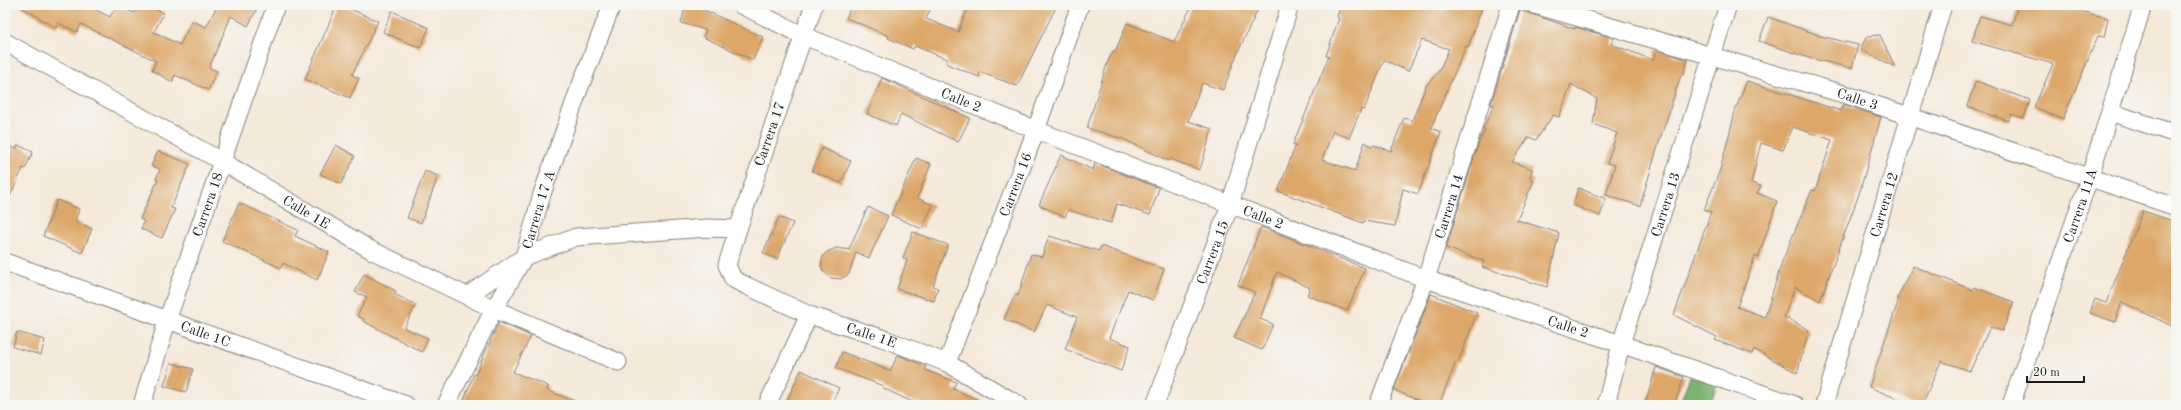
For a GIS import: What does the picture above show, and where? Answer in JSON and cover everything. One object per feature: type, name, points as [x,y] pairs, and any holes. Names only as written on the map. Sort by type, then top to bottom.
[{"type":"street","name":"Carrera 18","points":[[142,405],[167,321],[276,5]]},
{"type":"street","name":"Carrera 17 A","points":[[446,405],[494,309],[524,257],[545,186],[578,92],[612,5]]},
{"type":"street","name":"Calle 2","points":[[741,5],[802,35],[1036,130],[1426,279],[1621,344],[1795,405]]},
{"type":"street","name":"Carrera 17","points":[[727,265],[802,35],[814,5]]},
{"type":"street","name":"Carrera 16","points":[[947,363],[1036,130],[1080,5]]},
{"type":"street","name":"Carrera 15","points":[[1155,405],[1230,204],[1290,5]]},
{"type":"street","name":"Carrera 14","points":[[1378,405],[1426,279],[1511,5]]},
{"type":"street","name":"Calle 3","points":[[1536,5],[1847,95],[2089,179],[2176,207]]},
{"type":"street","name":"Carrera 13","points":[[1606,405],[1621,344],[1728,5]]},
{"type":"street","name":"Carrera 12","points":[[1824,405],[1943,5]]},
{"type":"street","name":"Carrera 11A","points":[[2011,405],[2089,179],[2143,5]]},
{"type":"street","name":"Calle 1E","points":[[5,42],[223,162],[371,250],[494,309],[618,362]]},
{"type":"street","points":[[2110,112],[2176,134]]},
{"type":"street","points":[[467,296],[524,257],[576,237],[708,228],[738,229]]},
{"type":"street","name":"Calle 1C","points":[[5,262],[406,405]]},
{"type":"street","name":"Calle 1E","points":[[727,265],[734,279],[809,315],[882,338],[947,363],[1020,405]]},
{"type":"street","points":[[767,405],[809,315]]},
{"type":"green space","points":[[1690,376],[1717,384],[1710,405],[1679,405]]},
{"type":"building","points":[[18,5],[86,5],[110,17],[116,6],[135,13],[141,5],[147,5],[164,13],[154,32],[180,45],[192,21],[206,27],[216,8],[210,5],[259,5],[248,26],[231,16],[209,68],[217,71],[208,90],[175,75],[172,82],[152,70],[156,61],[81,24],[77,32],[58,23],[56,28]]},
{"type":"building","points":[[337,5],[341,5],[378,21],[352,75],[359,78],[350,98],[305,79]]},
{"type":"building","points":[[686,5],[693,5],[763,37],[753,60],[703,37],[706,30],[681,23]]},
{"type":"building","points":[[852,5],[932,5],[926,19],[958,32],[969,5],[1057,5],[1017,86],[980,72],[979,77],[947,64],[947,59],[915,46],[913,49],[888,38],[889,36],[846,18]]},
{"type":"building","points":[[1192,5],[1260,5],[1237,54],[1223,90],[1202,83],[1188,121],[1212,129],[1200,170],[1170,159],[1169,161],[1123,139],[1087,128],[1107,64],[1113,51],[1115,52],[1127,23],[1174,42]]},
{"type":"building","points":[[1341,5],[1483,5],[1468,47],[1466,46],[1431,128],[1441,132],[1418,194],[1403,189],[1395,226],[1364,221],[1363,223],[1278,191],[1296,145],[1293,144],[1329,56],[1326,56],[1339,18],[1337,17]],"holes":[[[1422,40],[1449,49],[1439,71],[1426,86],[1412,121],[1404,118],[1391,151],[1374,145],[1372,147],[1365,142],[1355,171],[1322,160],[1333,131],[1349,138],[1361,109],[1364,110],[1384,60],[1408,71]]]},
{"type":"building","points":[[2018,5],[2055,5],[2108,18],[2104,37],[2098,36],[2063,119],[2034,107],[2053,64],[1972,41],[1980,16],[2012,25]]},
{"type":"building","points":[[1520,10],[1575,29],[1575,27],[1614,38],[1611,44],[1653,60],[1656,50],[1688,60],[1683,75],[1681,75],[1640,206],[1606,195],[1615,165],[1607,163],[1617,133],[1593,124],[1597,99],[1571,84],[1559,117],[1553,115],[1536,140],[1529,137],[1512,162],[1532,169],[1530,178],[1534,180],[1517,220],[1559,233],[1547,287],[1482,267],[1484,261],[1446,248],[1478,145],[1485,130],[1483,130],[1484,127],[1494,105],[1491,104]]},
{"type":"building","points":[[392,11],[429,28],[420,48],[383,32]]},
{"type":"building","points":[[1768,17],[1821,36],[1858,45],[1852,68],[1809,58],[1759,41]]},
{"type":"building","points":[[1880,35],[1895,67],[1860,49],[1867,36]]},
{"type":"building","points":[[882,78],[970,118],[958,142],[901,114],[896,126],[867,114]]},
{"type":"building","points":[[1747,81],[1841,111],[1843,104],[1881,117],[1859,194],[1820,301],[1795,287],[1784,317],[1809,330],[1797,373],[1754,349],[1752,354],[1715,340],[1717,337],[1674,315],[1711,212],[1704,210],[1720,170],[1736,108]],"holes":[[[1793,127],[1832,140],[1815,191],[1812,190],[1782,262],[1765,317],[1737,307],[1755,256],[1758,258],[1777,201],[1757,193],[1761,186],[1751,183],[1761,143],[1783,150]]]},
{"type":"building","points":[[1976,81],[2030,100],[2024,118],[2011,114],[2008,121],[1967,106]]},
{"type":"building","points":[[5,144],[16,149],[18,145],[33,152],[25,169],[23,168],[5,207]]},
{"type":"building","points":[[336,145],[355,156],[341,184],[320,174]]},
{"type":"building","points":[[822,148],[851,161],[841,183],[812,171]]},
{"type":"building","points":[[158,151],[190,164],[171,208],[175,209],[162,238],[141,229],[144,221],[140,219],[158,180],[156,179],[160,169],[151,166]]},
{"type":"building","points":[[1061,155],[1093,170],[1095,163],[1159,188],[1150,215],[1117,204],[1111,223],[1068,210],[1065,217],[1039,205]]},
{"type":"building","points":[[916,158],[931,164],[917,198],[933,205],[922,229],[891,215]]},
{"type":"building","points":[[425,171],[438,176],[421,223],[407,218]]},
{"type":"building","points":[[1578,188],[1606,199],[1600,216],[1573,205]]},
{"type":"building","points":[[57,200],[79,209],[75,221],[92,229],[82,253],[43,236]]},
{"type":"building","points":[[239,203],[298,230],[295,236],[329,252],[317,280],[283,263],[281,268],[222,241]]},
{"type":"building","points":[[868,207],[888,216],[869,258],[856,252],[849,274],[841,279],[831,278],[823,271],[821,266],[823,256],[827,252],[836,248],[851,250],[849,249]]},
{"type":"building","points":[[2143,211],[2176,222],[2176,328],[2122,302],[2115,322],[2090,313],[2095,299],[2106,303]]},
{"type":"building","points":[[779,217],[793,223],[777,259],[763,253]]},
{"type":"building","points":[[1261,227],[1365,268],[1347,311],[1307,295],[1310,288],[1277,272],[1260,319],[1273,324],[1262,350],[1234,338],[1255,292],[1238,285]]},
{"type":"building","points":[[913,232],[948,245],[933,286],[938,288],[934,301],[897,289],[907,260],[903,258]]},
{"type":"building","points":[[1049,236],[1099,251],[1101,246],[1164,269],[1153,300],[1128,290],[1109,338],[1130,346],[1121,371],[1065,349],[1077,317],[1047,305],[1034,332],[1004,319],[1015,295],[1018,296],[1031,254],[1042,257]]},
{"type":"building","points":[[1913,266],[1973,290],[1974,287],[2014,302],[2002,331],[1990,327],[1970,371],[1941,361],[1922,405],[1913,405],[1869,387],[1899,299],[1897,299]]},
{"type":"building","points":[[364,274],[396,291],[394,294],[416,305],[404,328],[428,338],[422,352],[363,321],[364,319],[357,316],[367,297],[355,292]]},
{"type":"building","points":[[1431,294],[1477,313],[1458,363],[1456,362],[1439,405],[1430,405],[1394,390]]},
{"type":"building","points":[[499,322],[531,336],[513,372],[548,386],[547,390],[584,405],[462,405],[474,374],[475,375]]},
{"type":"building","points":[[17,332],[45,340],[41,355],[13,347]]},
{"type":"building","points":[[842,352],[890,371],[898,355],[926,366],[925,370],[956,382],[953,389],[991,405],[925,405],[910,401],[883,388],[883,386],[836,368]]},
{"type":"building","points":[[171,363],[193,369],[186,392],[164,386]]},
{"type":"building","points":[[1656,367],[1684,377],[1674,405],[1645,405]]},
{"type":"building","points":[[801,370],[839,388],[831,405],[785,405]]}]
